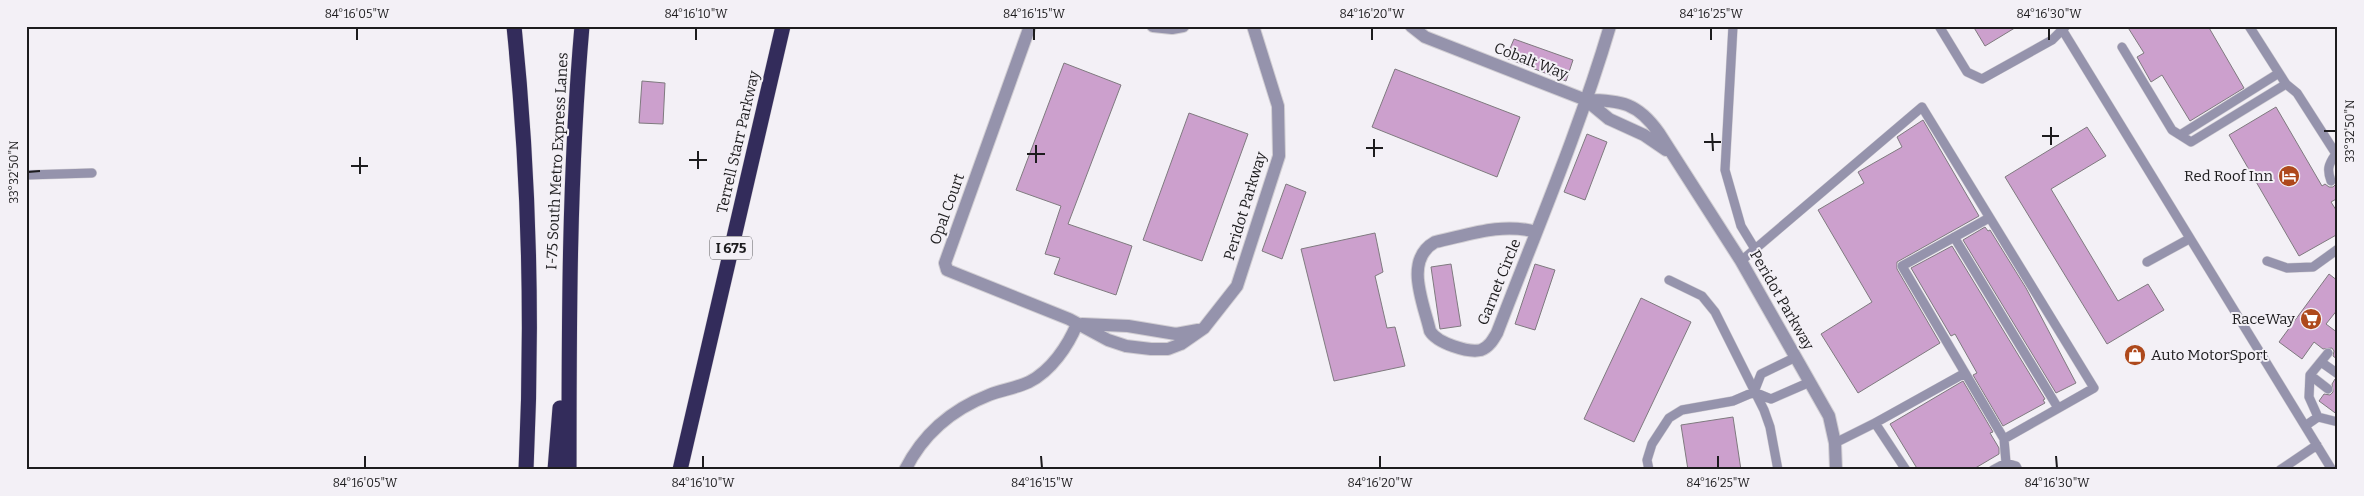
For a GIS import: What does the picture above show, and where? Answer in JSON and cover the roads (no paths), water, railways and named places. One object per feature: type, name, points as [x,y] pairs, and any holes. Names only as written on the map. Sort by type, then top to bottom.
[{"type":"highway","points":[[514,26],[526,189],[528,328],[526,470]]},
{"type":"highway","name":"I-75 South Metro Express Lanes","points":[[569,297],[576,106],[582,26]]},
{"type":"highway","name":"Terrell Starr Parkway","points":[[680,470],[783,26]]},
{"type":"highway","points":[[555,470],[569,297]]},
{"type":"highway","points":[[569,297],[569,470]]},
{"type":"street","name":"Opal Court","points":[[1030,26],[945,262],[947,270],[1069,318],[1077,324]]},
{"type":"street","points":[[1153,26],[1172,28],[1183,26]]},
{"type":"street","name":"Peridot Parkway","points":[[1077,324],[1117,343],[1151,349],[1177,346],[1204,328],[1237,286],[1279,156],[1278,106],[1253,26]]},
{"type":"street","name":"Cobalt Way","points":[[1411,26],[1425,36],[1586,100]]},
{"type":"street","points":[[1586,100],[1610,26]]},
{"type":"street","name":"Peridot Parkway","points":[[1586,100],[1609,119],[1644,134],[1674,156]]},
{"type":"street","name":"Peridot Parkway","points":[[1586,100],[1614,100],[1644,114],[1674,156],[1741,261],[1829,416],[1835,443],[1836,470]]},
{"type":"street","name":"Garnet Circle","points":[[1536,232],[1517,227],[1505,227],[1435,242],[1426,248],[1418,261],[1418,277],[1430,331],[1434,337],[1444,343],[1472,350],[1481,350],[1488,346],[1497,333],[1536,232],[1586,100]]},
{"type":"street","points":[[905,470],[931,432],[951,415],[986,396],[1029,382],[1044,370],[1066,346],[1077,324],[1128,326],[1176,334],[1204,328]]},
{"type":"lane","points":[[1733,26],[1725,170],[1741,226],[1755,249]]},
{"type":"lane","points":[[1939,26],[1967,72],[1982,80],[2052,40],[2062,27],[2189,239],[2332,470]]},
{"type":"lane","points":[[2249,26],[2286,84],[2297,93],[2336,156],[2329,164],[2328,172],[2331,181]]},
{"type":"lane","points":[[2122,47],[2172,130],[2191,142],[2286,84]]},
{"type":"lane","points":[[2180,135],[2279,73]]},
{"type":"lane","points":[[1741,261],[1922,107],[2094,388],[2004,439]]},
{"type":"lane","points":[[26,175],[92,173]]},
{"type":"lane","points":[[1989,218],[1902,266],[2004,439],[2006,463]]},
{"type":"lane","points":[[1954,237],[2058,408]]},
{"type":"lane","points":[[2148,262],[2189,239]]},
{"type":"lane","points":[[2267,261],[2287,268],[2313,267],[2338,249]]},
{"type":"lane","points":[[1669,280],[1702,296],[1715,312],[1764,410],[1770,427],[1778,470]]},
{"type":"lane","points":[[2318,417],[2309,397],[2310,375],[2328,353]]},
{"type":"lane","points":[[1649,470],[1647,460],[1652,444],[1669,418],[1682,410],[1733,401],[1754,392],[1761,374],[1796,357]]},
{"type":"lane","points":[[2321,362],[2338,374]]},
{"type":"lane","points":[[1835,443],[1965,373]]},
{"type":"lane","points":[[2310,375],[2328,389]]},
{"type":"lane","points":[[1754,392],[1771,399],[1810,382]]},
{"type":"lane","points":[[2305,426],[2318,417],[2338,422]]},
{"type":"lane","points":[[1875,423],[1906,470]]},
{"type":"lane","points":[[2280,470],[2317,444]]},
{"type":"lane","points":[[1993,470],[2006,463],[2016,466],[2018,470]]},
{"type":"place","name":"Red Roof Inn","points":[[2289,176]]},
{"type":"place","name":"RaceWay","points":[[2311,319]]},
{"type":"place","name":"Auto MotorSport","points":[[2135,355]]}]
